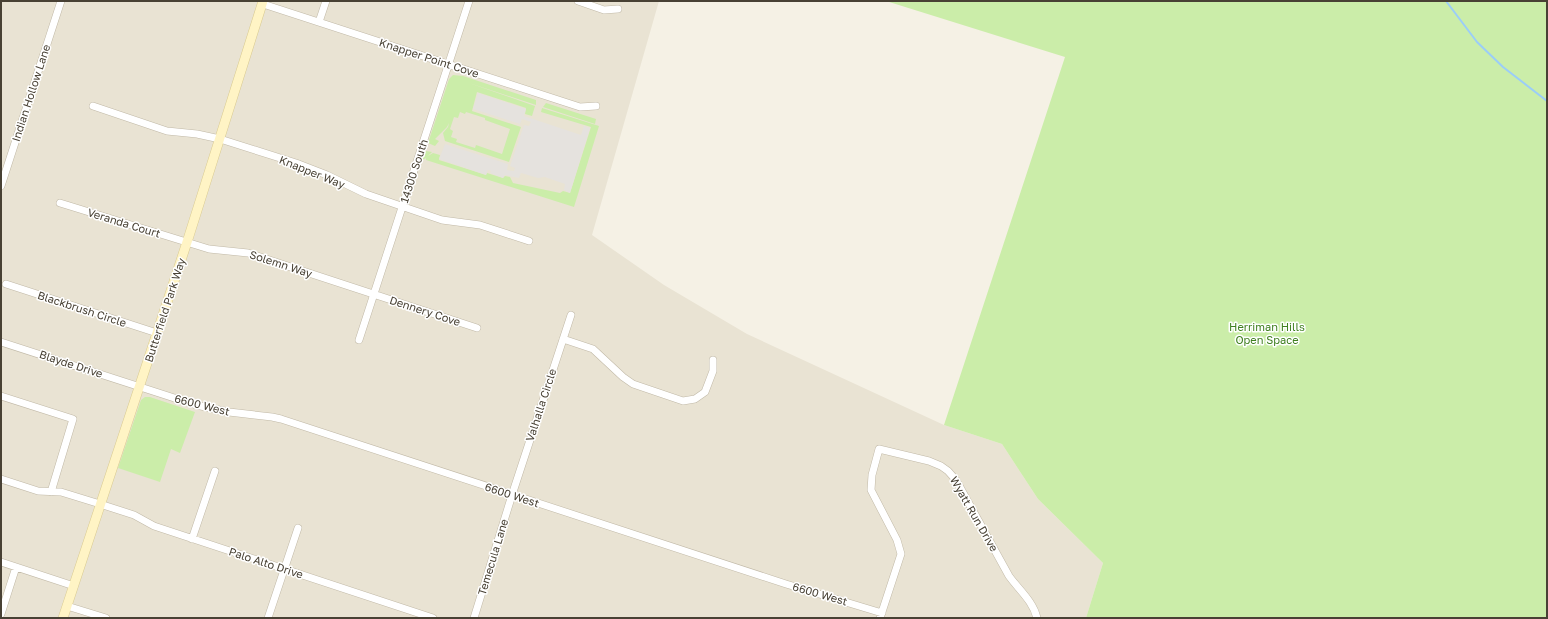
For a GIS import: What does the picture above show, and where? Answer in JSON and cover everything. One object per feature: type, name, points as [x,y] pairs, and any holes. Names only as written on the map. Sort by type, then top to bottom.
[{"type":"street","name":"Indian Hollow Lane","points":[[1,186],[61,1]]},
{"type":"street","points":[[319,22],[326,1]]},
{"type":"street","name":"14300 South","points":[[359,340],[470,1]]},
{"type":"street","points":[[578,1],[604,10],[618,9]]},
{"type":"street","name":"Knapper Point Cove","points":[[260,2],[580,106],[596,106]]},
{"type":"street","name":"Butterfield Park Way","points":[[63,618],[220,139],[260,2]]},
{"type":"street","name":"Knapper Way","points":[[93,106],[167,131],[197,134],[220,139],[296,163],[327,175],[366,194],[402,207],[442,220],[480,226],[529,241]]},
{"type":"street","name":"Veranda Court","points":[[60,203],[187,242]]},
{"type":"street","name":"Solemn Way","points":[[187,242],[214,250],[248,253],[374,295]]},
{"type":"street","name":"Blackbrush Circle","points":[[6,284],[157,333]]},
{"type":"street","name":"Dennery Cove","points":[[374,295],[477,328]]},
{"type":"street","name":"Valhalla Circle","points":[[512,495],[571,315]]},
{"type":"street","points":[[563,339],[593,349],[623,377],[633,384],[683,400],[695,399],[705,392],[713,371],[712,360]]},
{"type":"street","name":"Blayde Drive","points":[[1,342],[140,386]]},
{"type":"street","name":"6600 West","points":[[140,386],[212,409],[281,419],[881,616]]},
{"type":"street","points":[[1,396],[74,419],[51,492]]},
{"type":"street","name":"Wyatt Run Drive","points":[[881,616],[901,554],[897,540],[871,490],[872,475],[879,449],[930,461],[941,466],[956,480],[1010,576],[1019,590],[1029,599],[1037,618]]},
{"type":"street","points":[[192,540],[215,471]]},
{"type":"street","name":"Palo Alto Drive","points":[[1,479],[38,491],[60,492],[100,504],[134,515],[154,526],[192,540],[433,618]]},
{"type":"street","name":"Temecula Lane","points":[[474,618],[512,495]]},
{"type":"street","points":[[268,618],[298,528]]},
{"type":"street","points":[[1,562],[74,586]]},
{"type":"street","points":[[1,614],[16,567]]},
{"type":"street","points":[[67,606],[106,618]]},
{"type":"shaded area","points":[[1,1],[659,1],[592,235],[664,285],[747,334],[944,425],[1002,444],[1038,499],[1103,563],[1086,618],[1,618]]},
{"type":"shaded area","points":[[478,93],[526,109],[524,116],[581,135],[584,126],[590,128],[570,193],[564,190],[565,184],[545,177],[538,178],[521,173],[519,178],[505,175],[503,178],[490,173],[491,171],[488,170],[486,175],[439,159],[445,144],[508,164],[507,170],[514,171],[515,168],[510,166],[524,125],[529,126],[531,122],[522,119],[520,124],[473,109]]},
{"type":"green space","name":"Herriman Hills Open Space","points":[[886,1],[1547,1],[1547,618],[1086,618],[1103,563],[1038,499],[1002,444],[944,425],[1065,57]]},
{"type":"green space","points":[[453,75],[463,76],[536,100],[536,105],[469,83],[535,106],[532,116],[525,114],[526,108],[477,92],[472,111],[521,127],[509,162],[445,141],[443,133],[448,127],[449,123],[435,139],[439,141],[435,146],[428,143],[449,79]],"holes":[[[460,112],[465,114],[466,112],[485,118],[485,120],[510,129],[502,154],[476,145],[475,148],[456,142],[457,139],[451,137],[453,131],[450,129],[454,117],[458,118]]]},
{"type":"green space","points":[[546,103],[596,119],[595,124],[543,107]]},
{"type":"green space","points":[[542,108],[599,126],[574,207],[426,160],[426,158],[421,161],[426,151],[432,152],[428,156],[433,153],[440,155],[439,160],[486,175],[487,173],[503,178],[505,176],[510,177],[513,183],[560,193],[563,191],[570,193],[591,127],[541,112]]},
{"type":"green space","points":[[145,397],[150,397],[195,412],[180,453],[171,449],[160,482],[118,468],[141,400]]},
{"type":"waterway","points":[[1446,1],[1477,42],[1503,67],[1547,101]]}]
